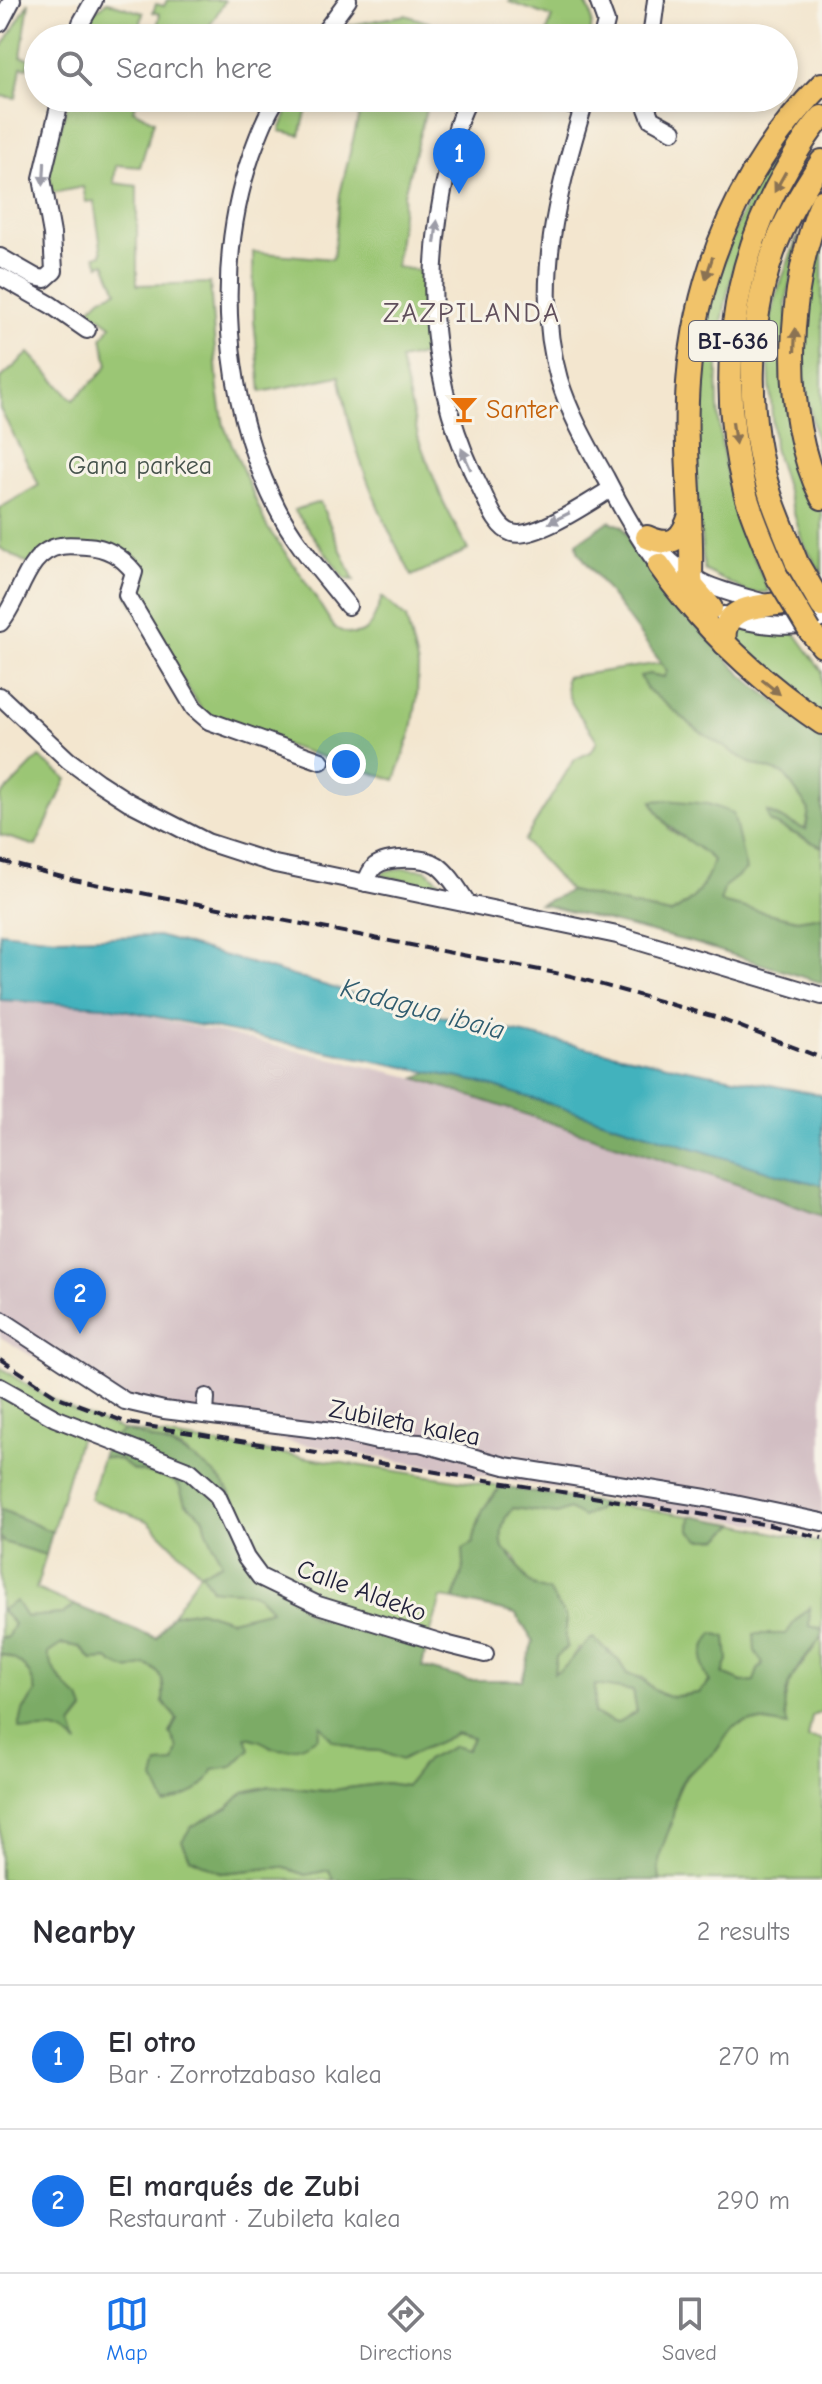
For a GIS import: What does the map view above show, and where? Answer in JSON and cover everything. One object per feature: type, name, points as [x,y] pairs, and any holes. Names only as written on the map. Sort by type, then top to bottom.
[{"type":"highway","points":[[798,110],[822,84]]},
{"type":"highway","points":[[725,644],[721,613],[700,597],[691,578],[688,385],[694,330],[706,275],[731,213],[757,165],[797,112]]},
{"type":"highway","name":"BI-636","points":[[818,632],[778,578],[745,493],[730,396],[737,297],[760,222],[784,173],[822,117]]},
{"type":"highway","name":"BI-636","points":[[822,161],[773,252],[755,338],[754,389],[761,457],[769,492],[797,563],[822,606]]},
{"type":"highway","points":[[822,201],[812,223],[798,282],[794,389],[804,444],[822,498]]},
{"type":"highway","points":[[642,533],[659,542],[675,540],[685,532],[690,514]]},
{"type":"highway","points":[[659,565],[677,591],[725,644],[770,685],[822,723]]},
{"type":"highway","points":[[721,613],[784,603]]},
{"type":"street","points":[[0,23],[12,0]]},
{"type":"street","points":[[81,24],[94,0]]},
{"type":"street","points":[[330,24],[348,0]]},
{"type":"street","points":[[598,0],[606,24]]},
{"type":"street","points":[[653,24],[656,0]]},
{"type":"street","points":[[0,257],[35,277],[45,279],[54,271],[42,170],[57,112]]},
{"type":"street","points":[[270,112],[246,170],[235,226],[229,286],[235,368],[247,432],[277,510],[348,606]]},
{"type":"street","points":[[465,112],[440,203],[433,275],[434,323],[443,391],[461,447],[497,521],[512,533],[527,533],[569,514],[611,489]]},
{"type":"street","points":[[582,112],[549,241],[549,326],[553,354],[568,405],[585,444],[659,565],[688,594],[721,613],[763,625],[813,624],[818,632]]},
{"type":"street","points":[[648,112],[651,119],[673,131]]},
{"type":"street","points":[[0,276],[63,312],[87,330]]},
{"type":"street","points":[[642,533],[691,578],[765,603],[805,604],[822,597]]},
{"type":"street","points":[[0,623],[13,605],[32,566],[44,552],[60,546],[96,546],[122,556],[134,572],[127,595],[194,708],[209,721],[321,761]]},
{"type":"street","points":[[0,696],[68,760],[118,795],[207,842],[242,854],[366,883],[617,935],[822,996]]},
{"type":"street","points":[[366,883],[369,874],[380,864],[410,858],[431,862],[453,882],[468,904]]},
{"type":"street","name":"Zubileta kalea","points":[[0,1319],[125,1401],[205,1415],[333,1431],[377,1441],[420,1443],[505,1466],[721,1501],[822,1522]]},
{"type":"street","name":"Calle Aldeko","points":[[0,1387],[55,1418],[190,1471],[217,1495],[246,1558],[260,1577],[318,1605],[485,1654]]},
{"type":"street","points":[[205,1415],[206,1397]]},
{"type":"shaded area","points":[[0,1000],[104,1006],[416,1078],[745,1187],[822,1216],[822,1536],[114,1411],[75,1382],[0,1337]]},
{"type":"green space","points":[[167,0],[225,1],[211,24],[158,24],[160,14],[153,12],[156,4],[164,6]]},
{"type":"green space","points":[[582,0],[589,9],[591,24],[550,24],[552,17],[509,2]]},
{"type":"green space","points":[[29,2],[21,57],[24,57],[24,67],[21,67],[16,98],[0,96],[0,51]]},
{"type":"green space","points":[[107,2],[143,13],[141,24],[89,24],[92,13]]},
{"type":"green space","points":[[405,15],[430,23],[430,24],[357,24]]},
{"type":"green space","points":[[822,99],[768,181],[748,225],[733,271],[723,318],[718,367],[719,416],[725,465],[738,514],[769,592],[749,593],[704,570],[695,457],[695,374],[721,268],[745,207],[778,150]]},
{"type":"green space","name":"Gana parkea","points":[[65,112],[137,112],[154,121],[140,167],[116,165],[114,183],[137,186],[137,285],[210,283],[218,390],[224,426],[267,527],[334,627],[354,634],[361,633],[371,623],[382,597],[406,618],[418,666],[417,698],[412,730],[395,780],[209,721],[127,595],[134,572],[122,556],[60,546],[32,566],[0,548],[0,508],[39,485],[0,409],[0,379],[29,353],[73,400],[108,365],[102,338],[111,325],[89,309],[102,297],[117,291],[105,263],[99,265],[95,256],[102,254],[94,201],[86,202],[83,187],[52,193],[49,170]]},
{"type":"green space","points":[[287,112],[306,112],[300,135],[280,131]]},
{"type":"green space","points":[[360,112],[425,112],[404,194],[396,267],[423,271],[422,311],[427,354],[400,360],[419,440],[443,501],[468,550],[412,576],[386,526],[365,473],[339,376],[261,392],[254,320],[253,252],[333,259],[340,194]]},
{"type":"green space","points":[[799,232],[786,304],[816,504],[822,513],[822,574],[803,543],[774,448],[767,336],[777,293]]},
{"type":"green space","points":[[822,234],[822,472],[803,372],[807,290]]},
{"type":"green space","points":[[320,502],[354,580],[345,579],[294,510]]},
{"type":"green space","points":[[609,521],[622,526],[658,584],[741,674],[822,740],[822,847],[769,821],[767,812],[806,830],[809,810],[784,774],[750,763],[699,731],[646,688],[640,676],[664,677],[667,671],[578,551],[577,543]]},
{"type":"green space","points":[[733,623],[794,632],[822,671],[822,716],[731,639]]},
{"type":"green space","points":[[661,663],[668,671],[664,677],[649,674],[646,688],[699,731],[750,763],[784,774],[809,810],[805,830],[768,812],[770,822],[822,847],[822,916],[797,920],[720,902],[724,886],[708,804],[652,801],[670,830],[713,860],[699,893],[670,914],[570,891],[524,841],[574,760],[592,751],[597,741],[568,695],[566,677]]},
{"type":"green space","points":[[39,757],[67,779],[36,846],[0,835],[0,797]]},
{"type":"green space","points":[[652,801],[708,804],[733,813],[746,870],[725,886],[720,902],[797,920],[822,916],[822,983],[698,944],[540,904],[570,891],[670,914],[686,904],[703,886],[713,860],[678,834],[657,812]]},
{"type":"green space","points":[[406,868],[426,870],[449,889],[379,875]]},
{"type":"green space","points":[[429,1072],[479,1082],[822,1185],[822,1216],[745,1187],[416,1078]]},
{"type":"green space","points":[[0,1367],[59,1403],[125,1430],[106,1444],[80,1436],[52,1532],[0,1509]]},
{"type":"green space","points":[[124,1430],[190,1456],[223,1483],[266,1566],[296,1580],[300,1606],[313,1618],[370,1627],[427,1645],[422,1667],[468,1680],[522,1680],[533,1641],[516,1614],[454,1600],[464,1565],[463,1549],[473,1543],[482,1512],[502,1487],[603,1503],[583,1517],[569,1509],[557,1514],[513,1508],[504,1522],[503,1549],[532,1584],[549,1591],[567,1619],[567,1647],[556,1657],[554,1673],[593,1638],[619,1661],[627,1674],[666,1696],[682,1696],[699,1693],[710,1682],[702,1657],[713,1633],[726,1637],[728,1660],[723,1674],[742,1682],[754,1681],[763,1664],[755,1651],[754,1634],[786,1634],[810,1607],[809,1626],[822,1629],[822,1637],[798,1667],[787,1689],[785,1713],[788,1726],[754,1721],[734,1727],[715,1752],[683,1780],[661,1853],[660,1880],[333,1880],[329,1870],[306,1875],[282,1867],[222,1873],[190,1858],[182,1841],[191,1827],[229,1807],[244,1792],[270,1786],[325,1791],[386,1783],[406,1786],[426,1760],[454,1746],[467,1750],[473,1738],[456,1733],[401,1760],[380,1751],[358,1750],[332,1740],[321,1725],[318,1737],[289,1749],[276,1749],[246,1737],[250,1749],[232,1767],[213,1770],[200,1788],[165,1804],[154,1780],[158,1764],[174,1763],[178,1749],[170,1733],[177,1719],[163,1702],[160,1675],[146,1665],[126,1668],[108,1659],[92,1660],[80,1647],[62,1644],[47,1654],[60,1679],[80,1698],[84,1710],[72,1726],[78,1744],[54,1730],[19,1728],[23,1711],[36,1692],[24,1667],[0,1654],[0,1637],[7,1638],[14,1624],[1,1610],[16,1601],[26,1617],[63,1614],[74,1605],[156,1638],[172,1615],[199,1610],[230,1620],[271,1610],[252,1593],[212,1589],[201,1573],[222,1563],[204,1518],[185,1503],[179,1485],[168,1477],[133,1470],[120,1460],[102,1457],[106,1444]],"holes":[[[595,1685],[633,1691],[637,1712],[616,1723],[594,1714]]]},
{"type":"green space","points":[[126,1430],[502,1487],[482,1512],[473,1543],[464,1549],[464,1565],[454,1600],[441,1598],[427,1645],[370,1627],[313,1618],[300,1606],[286,1574],[266,1566],[263,1554],[254,1547],[222,1482],[181,1449]]},
{"type":"green space","points":[[102,1457],[120,1460],[133,1470],[168,1478],[179,1485],[185,1503],[204,1518],[222,1563],[201,1573],[212,1588],[252,1593],[272,1610],[230,1620],[199,1610],[172,1615],[200,1573],[148,1521],[90,1499]]},
{"type":"green space","points":[[603,1503],[691,1516],[690,1530],[719,1539],[735,1524],[822,1543],[822,1628],[809,1627],[809,1608],[787,1634],[754,1634],[763,1664],[754,1682],[742,1682],[723,1674],[728,1660],[699,1693],[668,1697],[654,1690],[643,1678],[627,1674],[608,1650],[578,1648],[566,1668],[553,1674],[556,1657],[567,1647],[567,1619],[521,1575],[516,1558],[503,1549],[504,1522],[513,1508],[597,1510]]},
{"type":"green space","points":[[0,1509],[52,1532],[46,1555],[3,1542],[0,1536]]},
{"type":"green space","points":[[691,1516],[735,1524],[719,1539],[700,1539],[690,1530]]},
{"type":"green space","points":[[0,1536],[3,1542],[46,1555],[36,1589],[74,1605],[63,1614],[26,1617],[16,1602],[1,1610],[14,1624],[7,1638],[0,1637]]},
{"type":"green space","points":[[822,1637],[822,1712],[812,1716],[808,1738],[822,1740],[822,1880],[660,1880],[657,1864],[663,1841],[672,1824],[672,1805],[683,1781],[700,1762],[716,1751],[733,1727],[782,1710],[790,1681]]},
{"type":"green space","points":[[61,1644],[80,1647],[92,1660],[108,1659],[130,1670],[146,1664],[157,1671],[163,1685],[163,1702],[177,1719],[178,1749],[174,1763],[213,1770],[246,1737],[262,1740],[272,1748],[321,1724],[358,1750],[380,1751],[401,1759],[457,1733],[473,1738],[467,1750],[427,1760],[406,1786],[386,1783],[325,1791],[270,1786],[244,1792],[229,1807],[191,1827],[222,1873],[282,1867],[306,1875],[329,1870],[333,1880],[0,1880],[0,1654],[20,1663],[31,1678],[36,1692],[23,1711],[30,1731],[43,1728],[55,1730],[77,1742],[72,1726],[84,1711],[52,1667],[47,1654]]},
{"type":"green space","points":[[595,1684],[633,1691],[637,1712],[616,1723],[594,1714]]},
{"type":"water","points":[[0,932],[56,938],[158,936],[391,1005],[822,1095],[822,1185],[479,1082],[104,1006],[0,1000]]},
{"type":"railway","points":[[0,861],[74,880],[571,976],[715,1017],[822,1058]]},
{"type":"railway","points":[[0,1359],[58,1397],[128,1423],[769,1525],[822,1538]]},
{"type":"place","name":"El otro","points":[[459,194]]},
{"type":"place","name":"Santer","points":[[464,409]]},
{"type":"place","name":"El marqués de Zubi","points":[[80,1334]]},
{"type":"district","name":"ZAZPILANDA","points":[[472,312]]},
{"type":"water label","name":"Kadagua ibaia","points":[[423,1008]]}]
